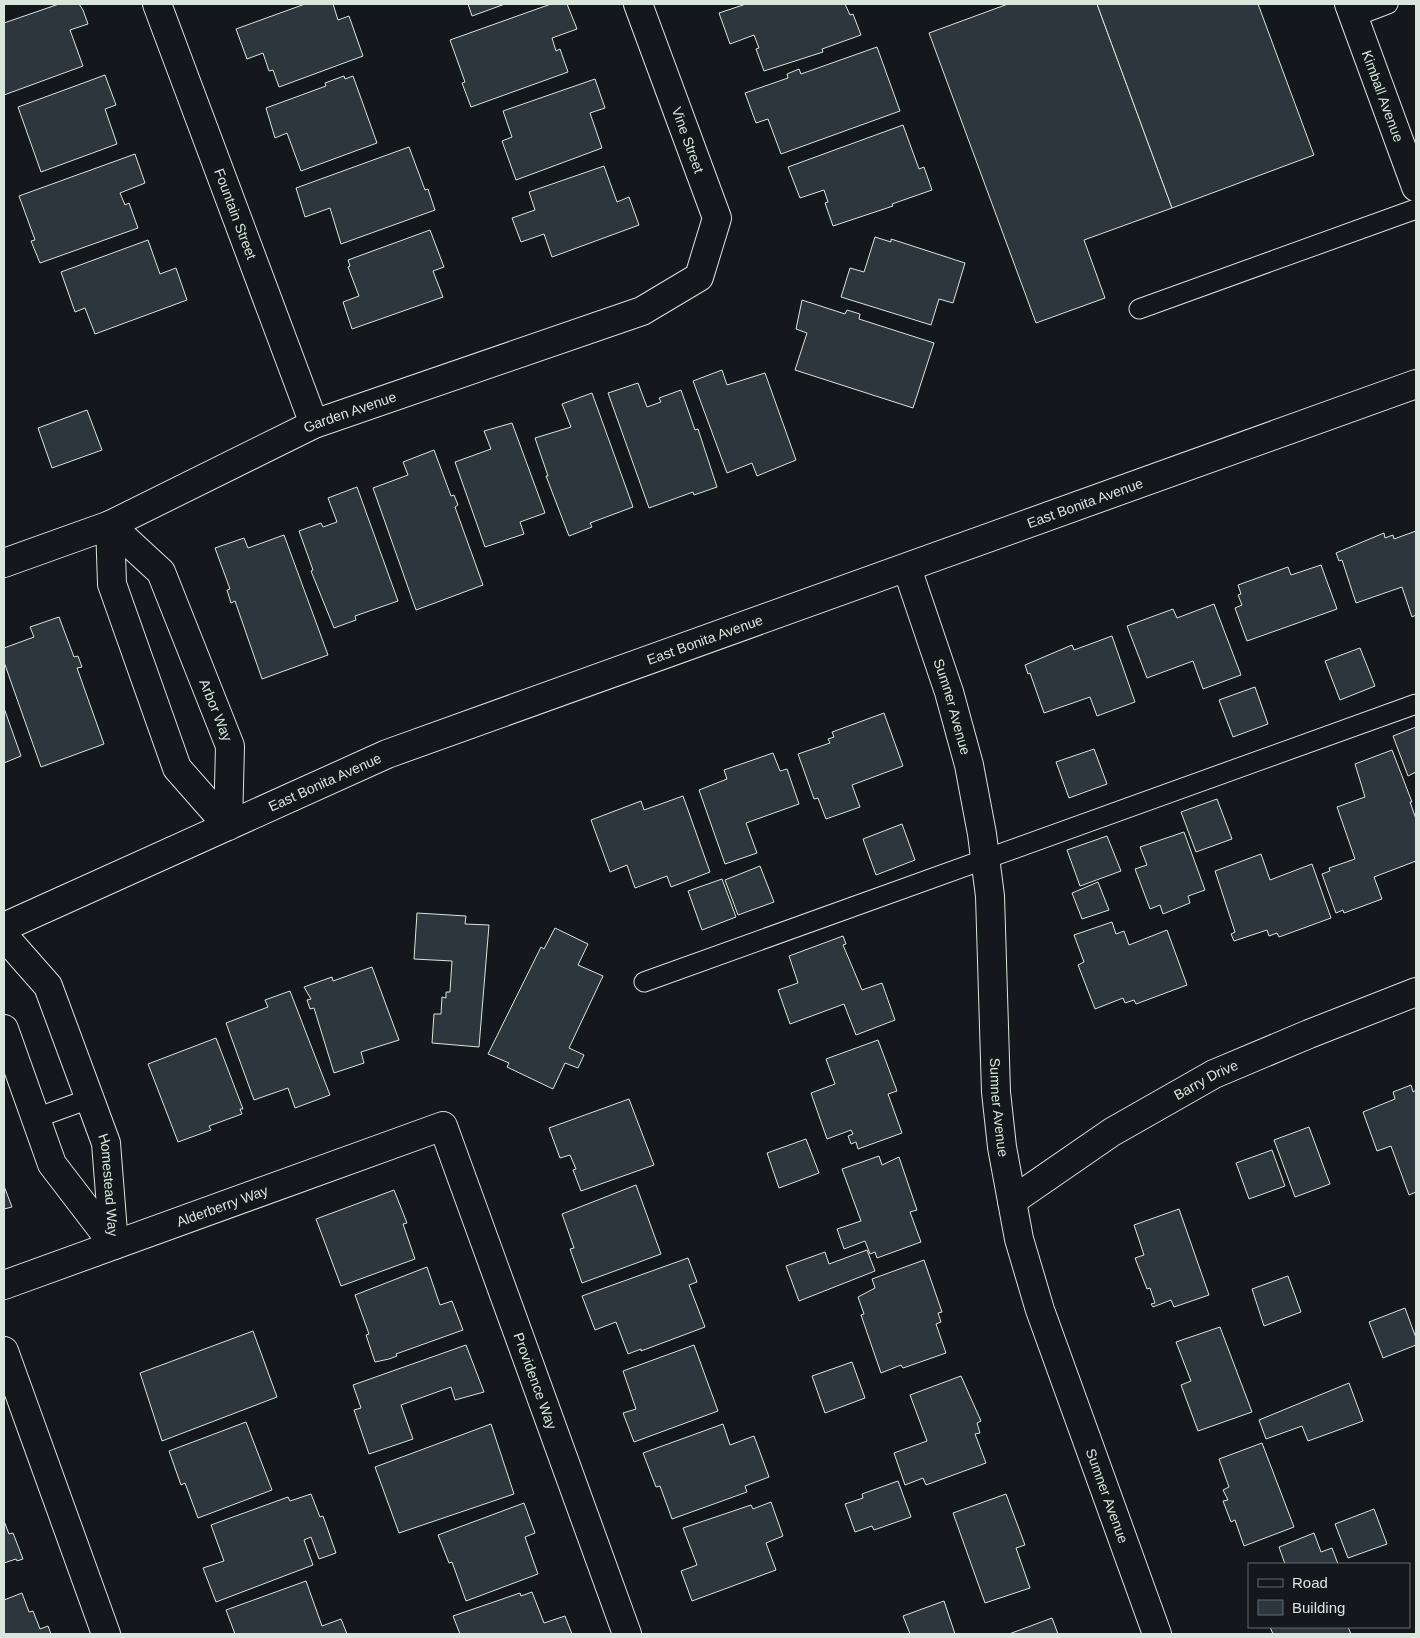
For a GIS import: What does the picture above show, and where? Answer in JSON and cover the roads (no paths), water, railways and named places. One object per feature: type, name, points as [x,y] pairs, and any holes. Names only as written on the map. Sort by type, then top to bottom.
[{"type":"street","name":"Fountain Street","points":[[157,4],[314,424]]},
{"type":"street","name":"Vine Street","points":[[638,4],[717,218],[699,276]]},
{"type":"street","name":"Kimball Avenue","points":[[1351,10],[1416,187]]},
{"type":"street","name":"Garden Avenue","points":[[4,563],[110,525],[314,424],[642,311],[699,276]]},
{"type":"street","name":"East Bonita Avenue","points":[[4,926],[386,754],[1416,384]]},
{"type":"street","points":[[110,525],[112,584],[177,768],[228,826]]},
{"type":"street","name":"Arbor Way","points":[[110,525],[161,572],[230,746],[228,826]]},
{"type":"street","name":"Sumner Avenue","points":[[907,568],[949,692],[969,765],[986,858],[990,896],[996,1092],[1002,1147],[1019,1239],[1040,1310],[1157,1634]]},
{"type":"street","name":"Homestead Way","points":[[4,936],[48,986],[106,1143],[114,1245]]},
{"type":"street","name":"Barry Drive","points":[[1012,1201],[1112,1132],[1214,1074],[1308,1034],[1416,992]]},
{"type":"street","name":"Homestead Way","points":[[4,1029],[52,1164],[114,1245]]},
{"type":"street","name":"Alderberry Way","points":[[4,1285],[443,1126]]},
{"type":"street","name":"Providence Way","points":[[443,1126],[627,1634]]},
{"type":"street","points":[[4,1351],[106,1634]]},
{"type":"lane","points":[[1351,10],[1388,4]]},
{"type":"lane","points":[[1139,309],[1416,209]]},
{"type":"lane","points":[[644,982],[1416,704]]},
{"type":"lane","points":[[36,1118],[89,1099]]}]
